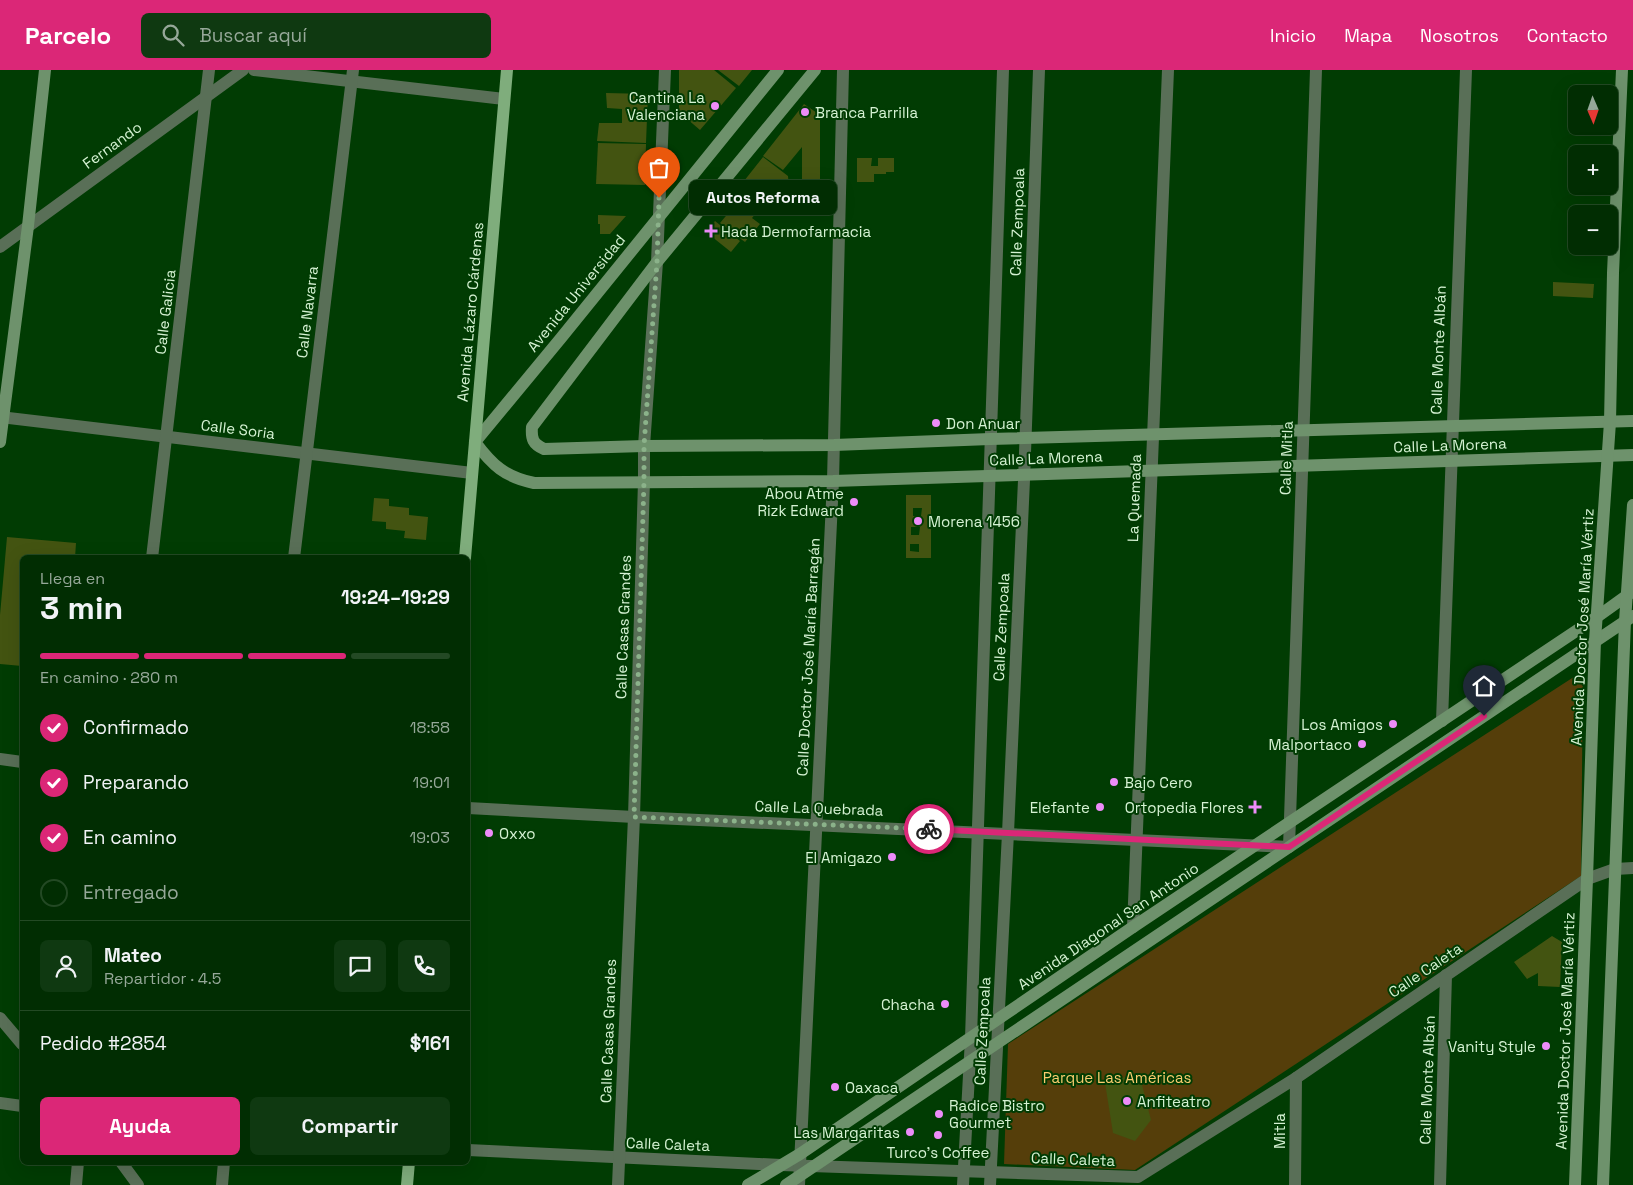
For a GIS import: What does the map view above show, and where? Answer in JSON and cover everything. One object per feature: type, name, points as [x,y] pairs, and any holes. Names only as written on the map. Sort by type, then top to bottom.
[{"type":"main road","name":"Avenida Lázaro Cárdenas","points":[[465,555],[507,70]]},
{"type":"main road","points":[[407,1185],[409,1165]]},
{"type":"street","points":[[0,442],[28,226],[45,70]]},
{"type":"street","name":"Calle Galicia","points":[[152,555],[209,70]]},
{"type":"street","name":"Fernando","points":[[0,247],[244,70]]},
{"type":"street","points":[[254,70],[352,76],[504,99]]},
{"type":"street","name":"Calle Casas Grandes","points":[[618,1185],[634,817],[644,446],[657,262],[665,70]]},
{"type":"street","name":"Avenida Universidad","points":[[475,442],[778,70]]},
{"type":"street","points":[[657,262],[815,70]]},
{"type":"street","name":"Calle Doctor José María Barragán","points":[[800,1170],[834,445],[843,70]]},
{"type":"street","name":"Calle Zempoala","points":[[963,1185],[971,1038],[1003,70]]},
{"type":"street","name":"Calle Zempoala","points":[[990,1185],[1024,474],[1039,70]]},
{"type":"street","name":"La Quemada","points":[[1134,927],[1168,70]]},
{"type":"street","name":"Calle Mitla","points":[[1289,847],[1316,70]]},
{"type":"street","name":"Calle Monte Albán","points":[[1442,721],[1450,461],[1466,70]]},
{"type":"street","name":"Avenida Doctor José María Vértiz","points":[[1574,1185],[1595,641],[1610,422],[1613,273],[1622,70]]},
{"type":"street","name":"Calle Navarra","points":[[294,555],[352,76]]},
{"type":"street","name":"Calle La Morena","points":[[657,262],[532,427],[531,437],[536,445],[544,449],[644,446],[834,445],[1633,421]]},
{"type":"street","name":"Calle Soria","points":[[2,417],[472,473]]},
{"type":"street","name":"Calle La Morena","points":[[475,442],[495,466],[506,474],[534,483],[832,481],[1633,455]]},
{"type":"street","points":[[1603,1185],[1615,869],[1630,619],[1633,505]]},
{"type":"street","name":"Avenida Diagonal San Antonio","points":[[786,1185],[800,1170],[971,1038],[1630,593]]},
{"type":"street","name":"Avenida Diagonal San Antonio","points":[[748,1185],[781,1166],[800,1170],[813,1167],[1630,619]]},
{"type":"street","points":[[0,759],[20,762]]},
{"type":"street","name":"Calle La Quebrada","points":[[470,808],[1289,847]]},
{"type":"street","name":"Calle Caleta","points":[[813,1167],[991,1172],[1138,1181],[1296,1078],[1587,879],[1615,869],[1633,868]]},
{"type":"street","name":"Calle Monte Albán","points":[[1440,1185],[1446,975]]},
{"type":"street","points":[[0,1018],[20,1042]]},
{"type":"street","name":"Mitla","points":[[1296,1078],[1296,1185]]},
{"type":"street","points":[[0,1103],[20,1106]]},
{"type":"street","name":"Calle Caleta","points":[[470,1150],[781,1166]]},
{"type":"street","points":[[76,1185],[78,1165]]},
{"type":"street","points":[[123,1165],[138,1185]]},
{"type":"street","points":[[222,1185],[224,1165]]},
{"type":"green space","name":"Parque Las Américas","points":[[1583,671],[1581,876],[1135,1170],[1004,1164],[1008,1044]]},
{"type":"building","points":[[679,70],[714,70],[736,88],[700,130],[679,112]]},
{"type":"building","points":[[718,70],[752,70],[739,86]]},
{"type":"building","points":[[606,93],[648,94],[646,143],[597,141],[599,123],[622,123],[622,109],[607,108]]},
{"type":"building","points":[[804,104],[820,115],[820,179],[802,179],[802,147],[783,170],[763,156]]},
{"type":"building","points":[[598,143],[646,144],[645,185],[596,184]]},
{"type":"building","points":[[763,157],[788,176],[789,188],[775,205],[762,195],[765,191],[763,189],[760,193],[744,181]]},
{"type":"building","points":[[857,158],[872,158],[871,166],[878,166],[878,158],[894,158],[894,172],[874,174],[874,182],[857,182]]},
{"type":"building","points":[[742,181],[766,201],[752,218],[760,224],[745,242],[734,234],[736,232],[720,223],[736,204],[728,198]]},
{"type":"building","points":[[598,215],[626,216],[610,234],[600,234]]},
{"type":"building","points":[[715,221],[740,241],[731,252],[706,232]]},
{"type":"building","points":[[1553,282],[1594,284],[1593,298],[1553,296]]},
{"type":"building","name":"Morena 1456","points":[[906,495],[931,495],[931,558],[906,558]],"holes":[[[913,508],[922,508],[921,516],[913,516]],[[911,527],[920,527],[919,535],[911,535]],[[910,544],[919,544],[919,552],[910,551]]]},
{"type":"building","points":[[374,498],[389,499],[389,506],[409,508],[409,515],[428,517],[426,540],[404,538],[405,531],[386,529],[386,522],[372,521]]},
{"type":"building","points":[[7,537],[76,543],[75,555],[20,555],[20,666],[0,664],[0,615]]},
{"type":"building","points":[[1552,936],[1562,942],[1560,987],[1538,986],[1538,973],[1527,979],[1514,962]]},
{"type":"building","name":"Anfiteatro","points":[[1139,1073],[1151,1120],[1135,1141],[1113,1133],[1105,1083]]},
{"type":"way so far","points":[[659,198],[657,262],[644,446],[634,817],[929,829]]},
{"type":"place","name":"Cantina La Valenciana","points":[[715,106]]},
{"type":"place","name":"Branca Parrilla","points":[[805,112]]},
{"type":"place","name":"Autos Reforma","points":[[659,198]]},
{"type":"place","name":"Hada Dermofarmacia","points":[[711,231]]},
{"type":"place","name":"Don Anuar","points":[[936,423]]},
{"type":"place","name":"Abou Atme Rizk Edward","points":[[854,502]]},
{"type":"place","name":"Morena 1456","points":[[918,521]]},
{"type":"place","name":"Los Amigos","points":[[1393,724]]},
{"type":"place","name":"Malportaco","points":[[1362,744]]},
{"type":"place","name":"Bajo Cero","points":[[1114,782]]},
{"type":"place","name":"Elefante","points":[[1100,807]]},
{"type":"place","name":"Ortopedia Flores","points":[[1255,807]]},
{"type":"place","name":"Oxxo","points":[[489,833]]},
{"type":"place","name":"El Amigazo","points":[[892,857]]},
{"type":"place","name":"Chacha","points":[[945,1004]]},
{"type":"place","name":"Vanity Style","points":[[1546,1046]]},
{"type":"place","name":"Oaxaca","points":[[835,1087]]},
{"type":"place","name":"Anfiteatro","points":[[1127,1101]]},
{"type":"place","name":"Radice Bistro Gourmet","points":[[939,1114]]},
{"type":"place","name":"Las Margaritas","points":[[910,1132]]},
{"type":"place","name":"Turco's Coffee","points":[[938,1135]]},
{"type":"route","points":[[929,829],[1289,847],[1484,716]]}]
